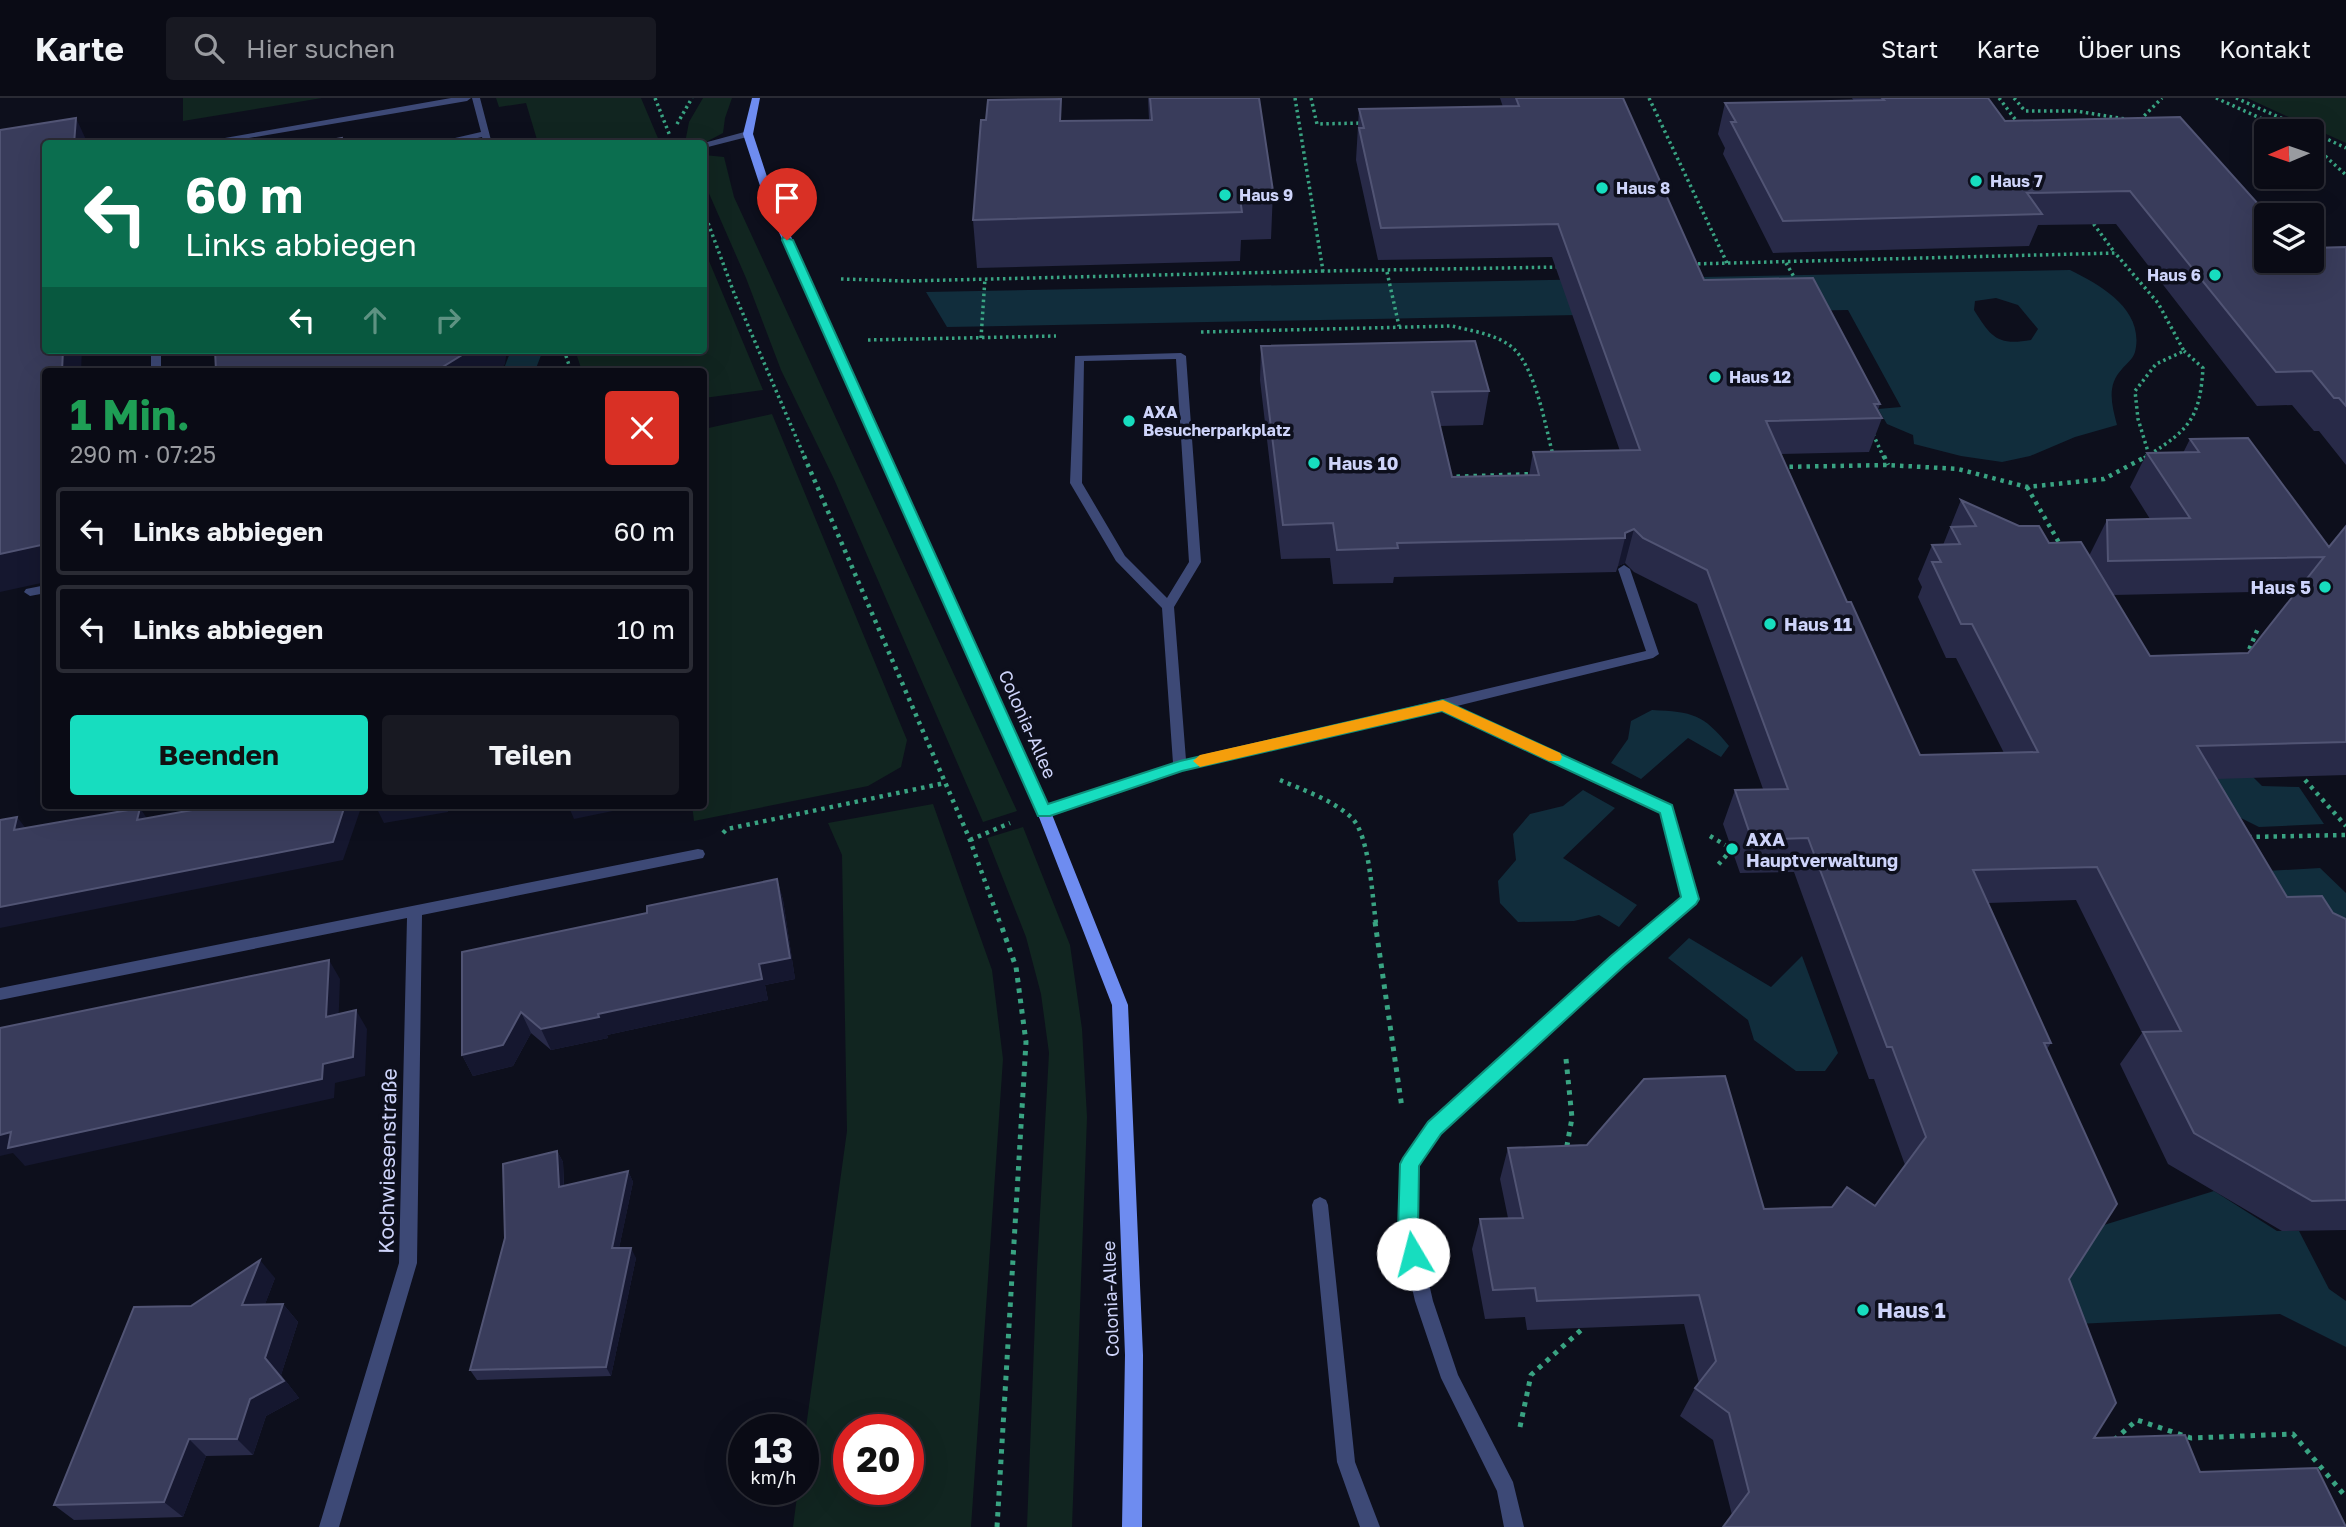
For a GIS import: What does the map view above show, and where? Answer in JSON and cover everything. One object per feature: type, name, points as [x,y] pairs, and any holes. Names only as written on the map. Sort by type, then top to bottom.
[{"type":"main road","points":[[748,134],[756,98]]},
{"type":"main road","name":"Colonia-Allee","points":[[748,134],[770,201],[1044,812],[1120,1005],[1134,1356],[1132,1527]]},
{"type":"street","points":[[219,140],[467,98]]},
{"type":"street","points":[[476,98],[487,139]]},
{"type":"street","points":[[707,144],[748,134]]},
{"type":"street","points":[[1168,607],[1120,558],[1076,483],[1079,358],[1181,356],[1195,562],[1168,607],[1180,766]]},
{"type":"street","points":[[1044,812],[1180,766],[1653,654],[1624,569]]},
{"type":"street","points":[[30,592],[42,590]]},
{"type":"street","points":[[1443,705],[1667,809],[1690,899],[1435,1128],[1410,1164],[1408,1231],[1424,1301],[1450,1378],[1507,1489],[1514,1527]]},
{"type":"street","points":[[0,995],[698,854]]},
{"type":"street","name":"Kochwiesenstraße","points":[[329,1527],[408,1263],[415,911]]},
{"type":"street","points":[[1320,1205],[1346,1462],[1370,1527]]},
{"type":"path","points":[[655,98],[670,136]]},
{"type":"path","points":[[1295,98],[1324,271]]},
{"type":"path","points":[[1311,98],[1317,124],[1367,123]]},
{"type":"path","points":[[1648,98],[1727,263]]},
{"type":"path","points":[[1999,98],[2024,131]]},
{"type":"path","points":[[2014,98],[2025,111],[2076,111],[2128,120]]},
{"type":"path","points":[[2150,127],[2138,122],[2162,98]]},
{"type":"path","points":[[2216,98],[2262,119]]},
{"type":"path","points":[[2236,98],[2282,119]]},
{"type":"path","points":[[2324,138],[2346,146]]},
{"type":"path","points":[[2324,155],[2346,175]]},
{"type":"path","points":[[1778,467],[1888,465],[1958,469],[2027,487],[2104,479],[2183,434],[2202,405],[2203,368],[2184,351],[2158,303],[2115,253],[2082,208]]},
{"type":"path","points":[[707,220],[734,293],[970,840],[1016,967],[1026,1041],[997,1527]]},
{"type":"path","points":[[1686,264],[2115,253]]},
{"type":"path","points":[[1786,262],[1797,284]]},
{"type":"path","points":[[805,278],[907,281],[1564,267]]},
{"type":"path","points":[[1387,272],[1399,326]]},
{"type":"path","points":[[981,338],[985,278]]},
{"type":"path","points":[[1190,332],[1452,326],[1489,335],[1515,349],[1528,372],[1554,460]]},
{"type":"path","points":[[832,341],[1065,336]]},
{"type":"path","points":[[2149,455],[2138,419],[2134,391],[2156,364],[2184,351]]},
{"type":"path","points":[[1870,428],[1888,465]]},
{"type":"path","points":[[1434,477],[1544,473]]},
{"type":"path","points":[[2027,487],[2061,546]]},
{"type":"path","points":[[2243,664],[2259,626]]},
{"type":"path","points":[[1222,756],[1317,796],[1353,820],[1364,842],[1410,1164]]},
{"type":"path","points":[[2305,780],[2346,827]]},
{"type":"path","points":[[698,854],[727,829],[945,783]]},
{"type":"path","points":[[2241,837],[2346,835]]},
{"type":"path","points":[[1560,1013],[1572,1118],[1565,1159]]},
{"type":"path","points":[[1507,1489],[1531,1375],[1581,1330]]},
{"type":"path","points":[[2103,1448],[2137,1420],[2191,1438],[2293,1434],[2346,1497]]},
{"type":"green space","points":[[183,98],[322,98],[183,121]]},
{"type":"green space","points":[[496,98],[641,98],[659,140],[537,140],[526,103],[499,107]]},
{"type":"green space","points":[[703,98],[732,98],[723,133],[707,141],[686,140],[689,122]]},
{"type":"green space","points":[[2247,98],[2346,98],[2346,143],[2324,133],[2324,119],[2293,119]]},
{"type":"green space","points":[[707,155],[724,157],[734,197],[1017,811],[983,822],[834,479],[781,370],[746,278],[707,189]]},
{"type":"green space","points":[[707,256],[763,390],[707,398],[707,368],[581,368],[576,354],[707,354]]},
{"type":"green space","points":[[772,414],[907,740],[901,767],[868,786],[694,821],[692,809],[707,809],[707,428]]},
{"type":"green space","points":[[933,804],[992,970],[1003,1059],[971,1527],[793,1527],[796,1505],[819,1505],[819,1414],[808,1414],[847,1131],[842,855],[828,823]]},
{"type":"green space","points":[[1023,827],[1070,945],[1082,1029],[1087,1117],[1072,1527],[1027,1527],[1049,1053],[1041,994],[1026,937],[987,838]]},
{"type":"water","points":[[2070,270],[2118,301],[2134,324],[2136,337],[2134,355],[2117,375],[2112,389],[2117,425],[2075,437],[2030,456],[2002,462],[1961,456],[1914,444],[1913,435],[1887,424],[1878,409],[1901,407],[1848,310],[947,327],[926,292]],"holes":[[[1996,298],[2018,305],[2038,329],[2031,340],[2010,342],[1996,337],[1985,327],[1974,310],[1975,301]]]},
{"type":"water","points":[[509,354],[541,354],[536,368],[504,368]]},
{"type":"water","points":[[1652,710],[1678,712],[1696,717],[1712,727],[1729,746],[1721,757],[1688,738],[1641,779],[1611,763],[1628,739],[1631,721]]},
{"type":"water","points":[[2245,769],[2262,786],[2299,787],[2324,824],[2259,827],[2227,811],[2214,790],[2219,771]]},
{"type":"water","points":[[1583,790],[1615,808],[1563,858],[1637,905],[1619,927],[1599,915],[1574,921],[1518,922],[1500,903],[1498,881],[1516,860],[1513,834],[1530,814],[1563,806]]},
{"type":"water","points":[[2320,868],[2346,893],[2346,966],[2303,944],[2266,871]]},
{"type":"water","points":[[1689,938],[1771,987],[1802,956],[1838,1053],[1825,1071],[1796,1071],[1754,1040],[1748,1020],[1668,958]]},
{"type":"water","points":[[2214,1191],[2277,1231],[2299,1231],[2329,1289],[2346,1301],[2346,1347],[2280,1314],[2057,1325],[2051,1303],[2091,1229]]},
{"type":"building","points":[[1150,98],[1259,98],[1273,191],[1239,192],[1242,212],[973,220],[981,120],[986,120],[988,100],[1061,99],[1060,121],[1152,120]]},
{"type":"building","points":[[1516,98],[1623,98],[1704,280],[1813,278],[1880,404],[1874,404],[1882,418],[1766,421],[1847,602],[1851,602],[1920,755],[2038,752],[1972,624],[1961,624],[1932,562],[1941,562],[1932,545],[1960,544],[1951,527],[1976,526],[1961,500],[2019,526],[2039,526],[2049,543],[2081,542],[2150,656],[2248,653],[2324,557],[2108,561],[2107,520],[2190,518],[2147,453],[2199,452],[2190,439],[2248,438],[2329,547],[2346,526],[2346,742],[2197,746],[2287,897],[2322,896],[2333,913],[2346,919],[2346,1200],[2312,1201],[2194,1133],[2143,1032],[2181,1031],[2097,867],[1973,870],[2051,1043],[2044,1043],[2117,1204],[2069,1279],[2116,1403],[2094,1438],[2185,1435],[2200,1472],[2317,1468],[2346,1527],[1723,1527],[1749,1492],[1729,1413],[1695,1388],[1716,1361],[1699,1295],[1537,1301],[1535,1288],[1493,1290],[1480,1219],[1523,1218],[1508,1148],[1587,1145],[1644,1079],[1725,1076],[1764,1209],[1832,1207],[1847,1187],[1875,1206],[1926,1137],[1892,1047],[1887,1047],[1808,838],[1752,840],[1735,790],[1788,789],[1707,570],[1643,538],[1634,529],[1625,533],[1625,538],[1397,543],[1398,548],[1337,550],[1333,523],[1283,525],[1261,346],[1475,341],[1489,391],[1432,392],[1452,477],[1539,475],[1533,452],[1640,450],[1558,224],[1381,228],[1359,128],[1364,128],[1359,109],[1519,106]]},
{"type":"building","points":[[1882,98],[1988,98],[2005,121],[2180,117],[2257,203],[2254,203],[2254,273],[2324,273],[2324,248],[2346,247],[2346,406],[2339,398],[2334,398],[2312,371],[2276,372],[2130,191],[2027,193],[2042,214],[1783,221],[1731,122],[1736,122],[1725,103],[1884,100]]},
{"type":"building","points":[[76,118],[74,140],[42,140],[42,354],[63,354],[62,368],[42,368],[42,545],[0,554],[0,130]]},
{"type":"building","points":[[215,354],[464,354],[441,368],[216,368]]},
{"type":"building","points":[[140,809],[137,820],[198,809],[344,809],[333,842],[0,907],[0,820],[17,817],[14,830]]},
{"type":"building","points":[[777,879],[790,958],[759,964],[762,979],[541,1029],[521,1012],[503,1045],[462,1055],[462,952],[647,913],[647,906]]},
{"type":"building","points":[[329,960],[326,1017],[356,1010],[353,1057],[323,1064],[322,1079],[8,1148],[11,1132],[0,1135],[0,1028]]},
{"type":"building","points":[[557,1151],[559,1187],[628,1171],[612,1248],[631,1248],[606,1367],[470,1370],[505,1238],[503,1164]]},
{"type":"building","points":[[260,1260],[242,1305],[283,1304],[265,1358],[284,1381],[250,1399],[237,1439],[189,1439],[164,1502],[54,1505],[134,1307],[191,1306]]},
{"type":"slow traffic","points":[[1200,761],[1443,705],[1554,757]]},
{"type":"place","name":"Haus 7","points":[[1976,181]]},
{"type":"place","name":"Haus 8","points":[[1602,188]]},
{"type":"place","name":"Haus 9","points":[[1225,195]]},
{"type":"place","name":"Haus 6","points":[[2215,275]]},
{"type":"place","name":"Haus 12","points":[[1715,377]]},
{"type":"place","name":"AXA Besucherparkplatz","points":[[1129,421]]},
{"type":"place","name":"Haus 10","points":[[1314,463]]},
{"type":"place","name":"Haus 5","points":[[2325,587]]},
{"type":"place","name":"Haus 11","points":[[1770,624]]},
{"type":"place","name":"AXA Hauptverwaltung","points":[[1732,849]]},
{"type":"place","name":"Haus 1","points":[[1863,1310]]},
{"type":"route","points":[[787,240],[1044,812],[1180,766],[1443,705],[1667,809],[1690,899],[1435,1128],[1410,1164],[1408,1231],[1413,1254]]}]
